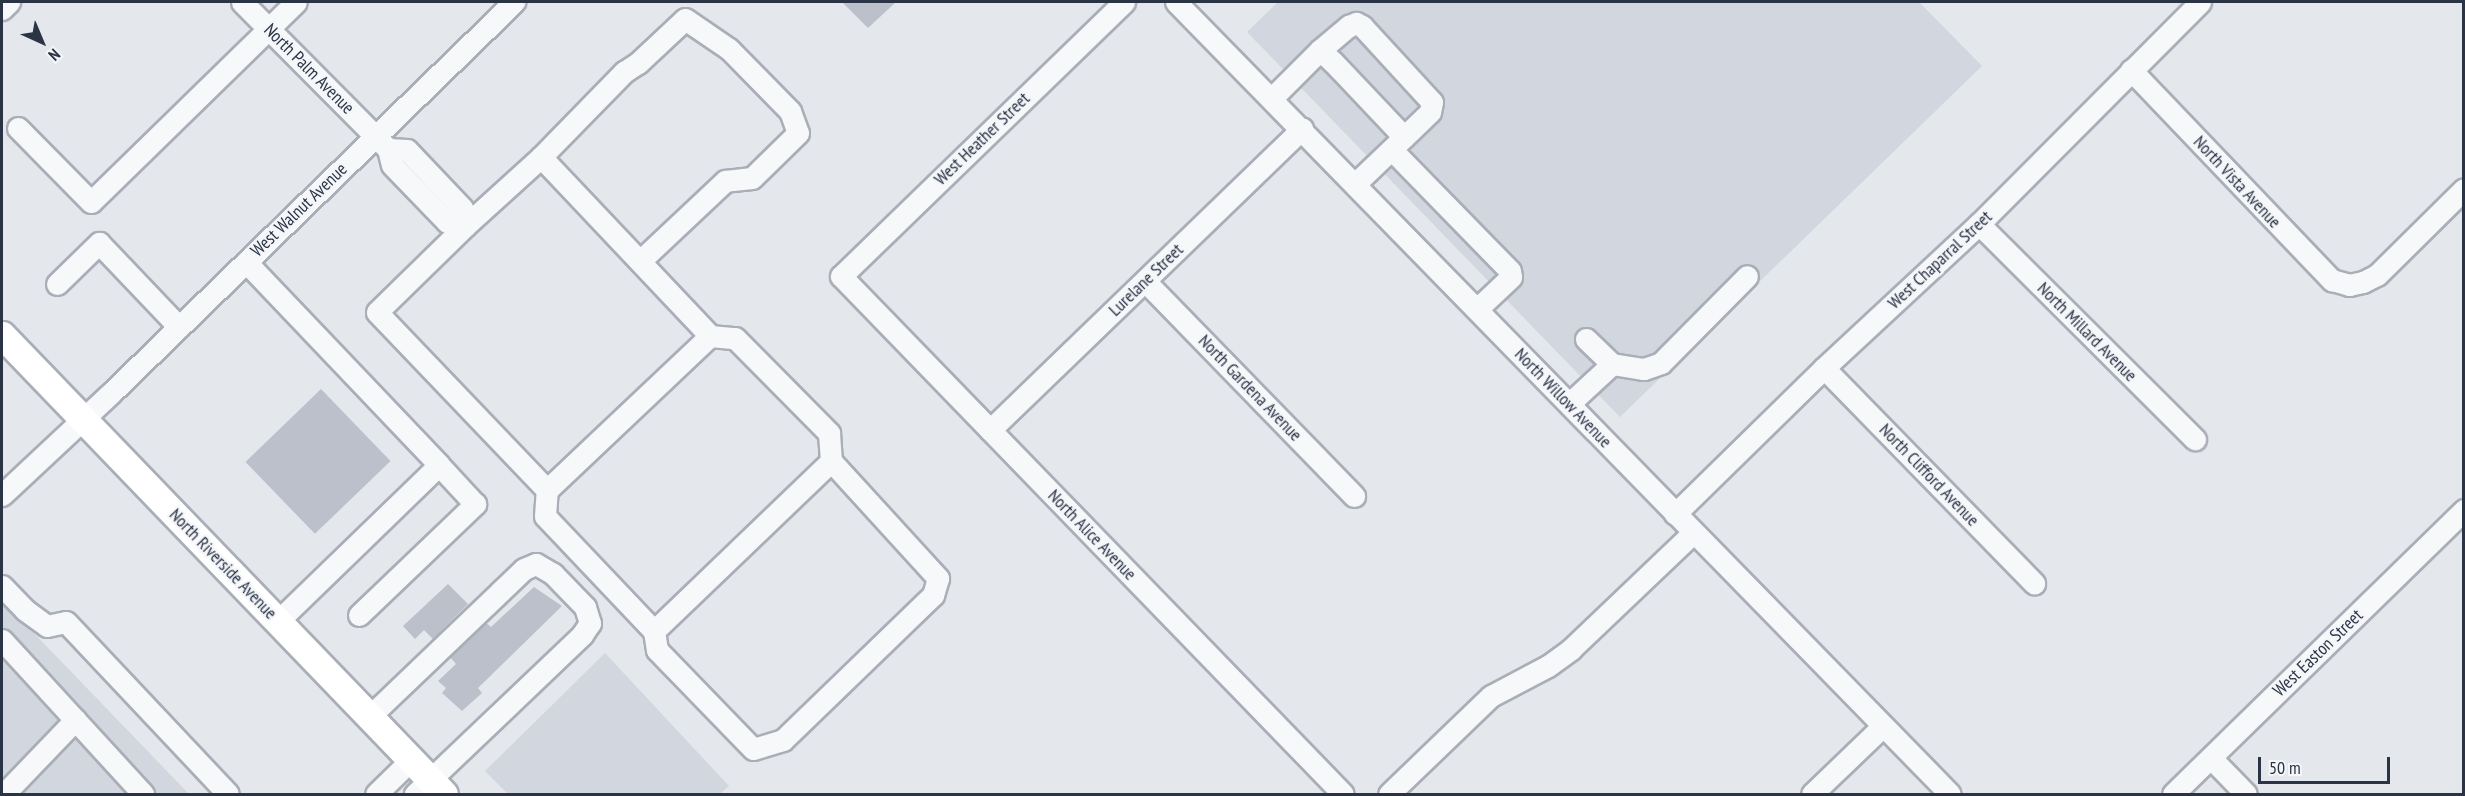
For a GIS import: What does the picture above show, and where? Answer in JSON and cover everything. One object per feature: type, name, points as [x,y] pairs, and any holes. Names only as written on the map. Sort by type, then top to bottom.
[{"type":"main road","name":"North Riverside Avenue","points":[[2,335],[411,760],[429,790]]},
{"type":"street","points":[[2,9],[9,2]]},
{"type":"street","name":"North Palm Avenue","points":[[242,2],[381,143],[392,165],[447,222],[465,226]]},
{"type":"street","points":[[18,128],[91,202],[296,2]]},
{"type":"street","name":"West Walnut Avenue","points":[[2,495],[246,262],[381,143],[514,2]]},
{"type":"street","name":"West Heather Street","points":[[841,276],[1124,2]]},
{"type":"street","name":"North Willow Avenue","points":[[1176,2],[1356,183],[1693,533],[1950,795]]},
{"type":"street","name":"West Chaparral Street","points":[[1675,514],[1824,368],[1979,225],[2200,2]]},
{"type":"street","points":[[547,490],[376,312],[541,157],[624,72],[638,63],[685,19],[729,49],[790,111],[798,133],[752,178],[724,181],[640,261]]},
{"type":"street","points":[[1272,98],[1320,50],[1349,26],[1356,23],[1362,26],[1432,102],[1430,111],[1356,183]]},
{"type":"street","points":[[1320,50],[1398,143],[1508,267],[1511,277],[1477,309]]},
{"type":"street","name":"North Vista Avenue","points":[[2131,70],[2332,280],[2349,285],[2363,282],[2377,275],[2463,189]]},
{"type":"street","name":"Lurelane Street","points":[[990,430],[1302,129]]},
{"type":"street","points":[[541,157],[710,336],[735,338],[829,433],[831,461],[938,578],[933,595],[783,740],[753,749],[657,651],[654,631],[545,516],[547,490],[710,336]]},
{"type":"street","name":"North Millard Avenue","points":[[1979,225],[2195,439]]},
{"type":"street","points":[[57,284],[99,243],[179,327]]},
{"type":"street","points":[[246,262],[475,504],[359,615]]},
{"type":"street","name":"North Alice Avenue","points":[[841,276],[1343,795]]},
{"type":"street","points":[[1586,339],[1612,364],[1644,369],[1661,363],[1747,276]]},
{"type":"street","name":"North Gardena Avenue","points":[[1145,281],[1354,496]]},
{"type":"street","points":[[1569,404],[1612,364]]},
{"type":"street","name":"North Clifford Avenue","points":[[1824,368],[2034,583]]},
{"type":"street","points":[[654,631],[831,461]]},
{"type":"street","points":[[278,621],[439,465]]},
{"type":"street","name":"West Easton Street","points":[[2172,795],[2463,510]]},
{"type":"street","points":[[1389,795],[1491,696],[1548,666],[1571,649],[1693,533]]},
{"type":"street","points":[[369,717],[524,569],[536,564],[553,574],[572,591],[585,607],[590,623],[582,635],[429,790]]},
{"type":"street","points":[[2,586],[25,610],[47,626],[66,622],[228,795]]},
{"type":"street","points":[[2,640],[143,795]]},
{"type":"street","points":[[4,795],[75,720]]},
{"type":"street","points":[[1812,795],[1883,726]]},
{"type":"street","points":[[2211,758],[2246,795]]},
{"type":"street","points":[[376,795],[411,760]]},
{"type":"shaded area","points":[[1278,2],[1919,2],[1982,66],[1620,417],[1247,32]]},
{"type":"shaded area","points":[[2,600],[189,794],[2,794]]},
{"type":"shaded area","points":[[605,653],[729,786],[720,794],[508,794],[485,771]]},
{"type":"building","points":[[842,2],[896,2],[868,28]]},
{"type":"building","points":[[321,389],[390,461],[315,534],[245,462]]},
{"type":"building","points":[[448,584],[468,604],[433,639],[424,630],[415,639],[403,626]]},
{"type":"building","points":[[534,587],[562,606],[478,688],[482,693],[462,711],[442,693],[446,688],[438,681],[456,664],[450,657],[486,623],[491,627]]}]
